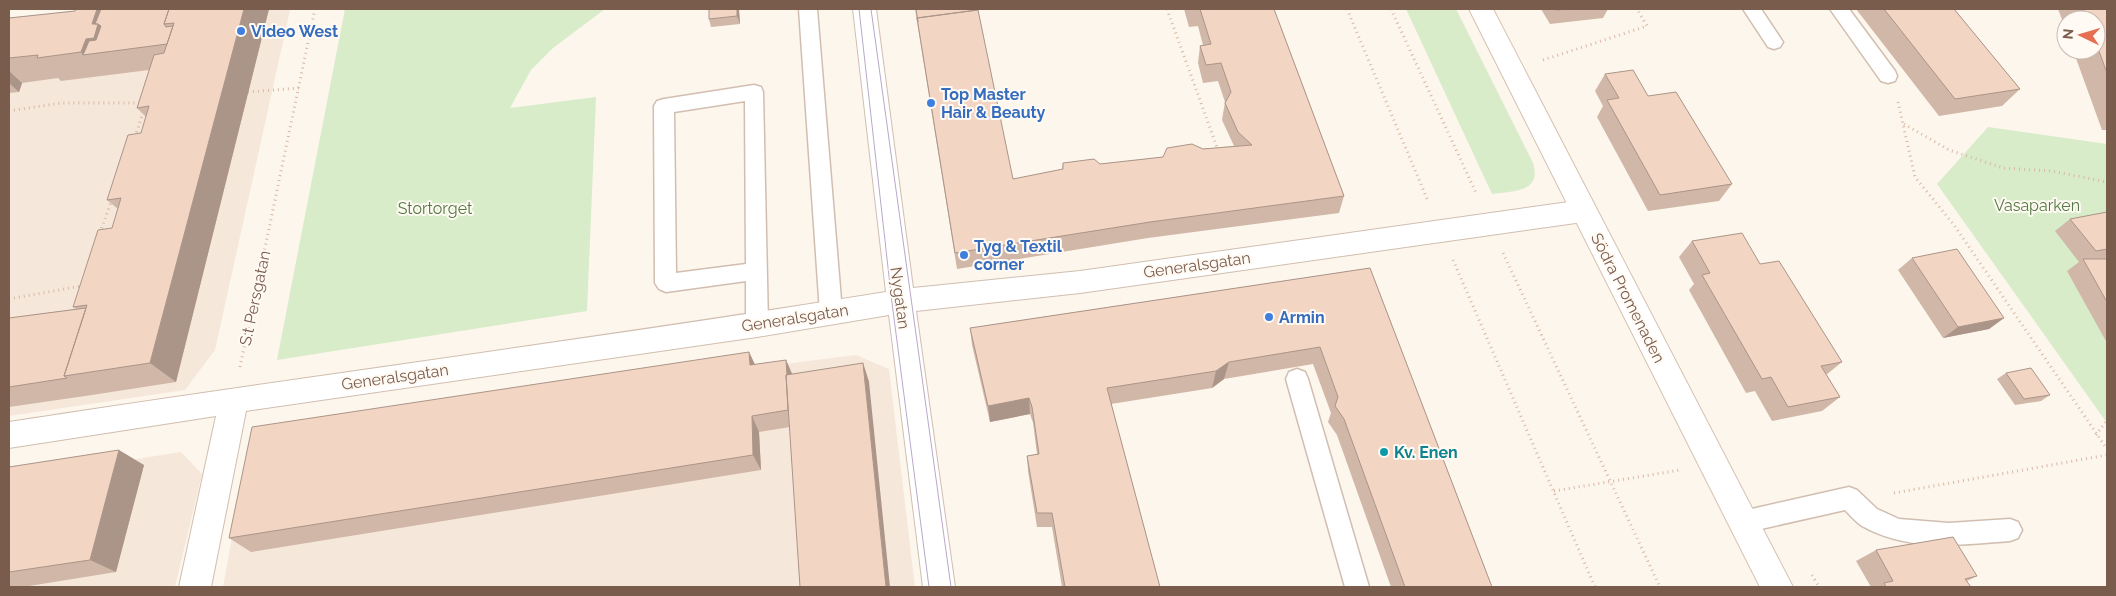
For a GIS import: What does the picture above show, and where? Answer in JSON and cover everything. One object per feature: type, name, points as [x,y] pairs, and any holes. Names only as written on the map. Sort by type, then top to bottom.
[{"type":"street","name":"Nygatan","points":[[864,9],[900,301],[939,587]]},
{"type":"street","name":"Södra Promenaden","points":[[1481,9],[1777,587]]},
{"type":"street","name":"Generalsgatan","points":[[9,435],[234,400],[756,325],[900,301],[1080,282],[1583,211]]},
{"type":"street","points":[[195,587],[234,400]]},
{"type":"lane","points":[[808,9],[831,312]]},
{"type":"lane","points":[[1752,9],[1774,42]]},
{"type":"lane","points":[[1839,9],[1888,76]]},
{"type":"lane","points":[[756,271],[666,283],[664,106],[754,92],[756,271],[756,325]]},
{"type":"lane","points":[[1298,379],[1357,587]]},
{"type":"lane","points":[[1743,522],[1849,498],[1869,517],[1898,530],[1949,534],[2010,530]]},
{"type":"path","name":"S:t Persgatan","points":[[234,400],[315,9]]},
{"type":"path","points":[[1167,9],[1219,155]]},
{"type":"path","points":[[1347,9],[1440,231],[1596,587]]},
{"type":"path","points":[[1391,9],[1609,482],[1660,587]]},
{"type":"path","points":[[1537,62],[1647,26],[1637,9]]},
{"type":"path","points":[[1888,76],[1904,124],[1915,177],[1954,226],[2107,449]]},
{"type":"path","points":[[248,92],[299,88]]},
{"type":"path","points":[[9,111],[61,103],[147,103],[134,140]]},
{"type":"path","points":[[1904,124],[1948,150],[2003,168],[2051,171],[2107,182]]},
{"type":"path","points":[[97,242],[114,195]]},
{"type":"path","points":[[9,299],[81,288],[84,278]]},
{"type":"path","points":[[2096,435],[2107,420]]},
{"type":"path","points":[[1849,498],[1871,498],[2107,455]]},
{"type":"path","points":[[1554,491],[1609,482]]},
{"type":"path","points":[[1810,571],[1819,587]]},
{"type":"shaded area","points":[[129,9],[290,10],[215,350],[185,390],[9,416],[9,22]]},
{"type":"shaded area","points":[[856,355],[889,369],[915,587],[223,587],[247,454],[272,428]]},
{"type":"shaded area","points":[[181,452],[202,474],[175,587],[9,587],[9,479]]},
{"type":"green space","name":"Stortorget","points":[[345,9],[605,9],[553,48],[531,70],[510,108],[596,97],[587,311],[277,360]]},
{"type":"green space","points":[[1406,9],[1456,9],[1533,163],[1535,173],[1530,185],[1517,191],[1492,194]]},
{"type":"green space","name":"Vasaparken","points":[[1988,127],[2107,144],[2107,423],[1937,184]]},
{"type":"building","points":[[77,9],[97,9],[92,24],[98,24],[94,38],[86,39],[81,52],[37,58],[38,55],[9,58],[9,18],[75,11]]},
{"type":"building","points":[[101,9],[169,9],[164,24],[166,27],[173,26],[167,44],[83,55],[89,41],[96,40],[101,26],[95,24]]},
{"type":"building","points":[[169,9],[244,9],[150,363],[64,376],[87,305],[73,307],[98,230],[112,228],[121,198],[107,200],[128,135],[141,133],[149,106],[137,108],[154,55],[164,53],[174,23],[164,24]]},
{"type":"building","points":[[709,9],[737,9],[737,16],[709,19]]},
{"type":"building","points":[[916,9],[977,9],[977,10],[917,18]]},
{"type":"building","points":[[1200,9],[1274,9],[1344,196],[1150,222],[955,253],[917,18],[978,10],[1013,179],[1063,169],[1063,163],[1094,159],[1100,164],[1163,157],[1167,148],[1192,144],[1203,149],[1252,145],[1238,132],[1225,103],[1231,92],[1221,63],[1206,65],[1200,46],[1211,44]]},
{"type":"building","points":[[1884,9],[1954,9],[2020,89],[1955,99]]},
{"type":"building","points":[[2107,9],[2107,73],[2102,60],[2106,60],[2106,10],[2083,10]]},
{"type":"building","points":[[1633,70],[1648,96],[1676,92],[1732,184],[1660,195],[1607,100],[1619,98],[1605,74]]},
{"type":"building","points":[[2107,212],[2107,249],[2096,251],[2070,219]]},
{"type":"building","points":[[1742,233],[1760,264],[1779,261],[1842,362],[1821,366],[1840,397],[1788,407],[1771,377],[1762,379],[1702,275],[1710,273],[1692,241]]},
{"type":"building","points":[[1957,249],[2004,318],[1958,327],[1912,258]]},
{"type":"building","points":[[2083,259],[2107,259],[2107,302]]},
{"type":"building","name":"Kv. Enen","points":[[1370,268],[1492,587],[1405,587],[1344,419],[1335,406],[1338,397],[1320,347],[1229,362],[1216,371],[1107,388],[1160,587],[1065,587],[1052,513],[1037,513],[1027,456],[1039,454],[1029,398],[988,406],[970,328]]},
{"type":"building","points":[[86,308],[64,376],[67,378],[9,387],[9,318]]},
{"type":"building","points":[[749,352],[750,365],[786,360],[787,375],[788,410],[752,416],[753,455],[229,538],[252,427]]},
{"type":"building","points":[[863,363],[886,587],[800,587],[786,375]]},
{"type":"building","points":[[2031,368],[2050,395],[2024,399],[2006,373]]},
{"type":"building","points":[[119,450],[90,560],[9,572],[9,467]]},
{"type":"building","points":[[1953,537],[1977,576],[1965,579],[1971,587],[1886,587],[1884,583],[1893,581],[1876,550]]},
{"type":"tram line","points":[[859,9],[892,303],[929,587]]},
{"type":"tram line","points":[[871,9],[951,587]]},
{"type":"place","name":"Video West","points":[[241,31]]},
{"type":"place","name":"Top Master Hair & Beauty","points":[[931,103]]},
{"type":"place","name":"Tyg & Textil corner","points":[[964,255]]},
{"type":"place","name":"Armin","points":[[1269,317]]},
{"type":"place","name":"Kv. Enen","points":[[1384,452]]}]
